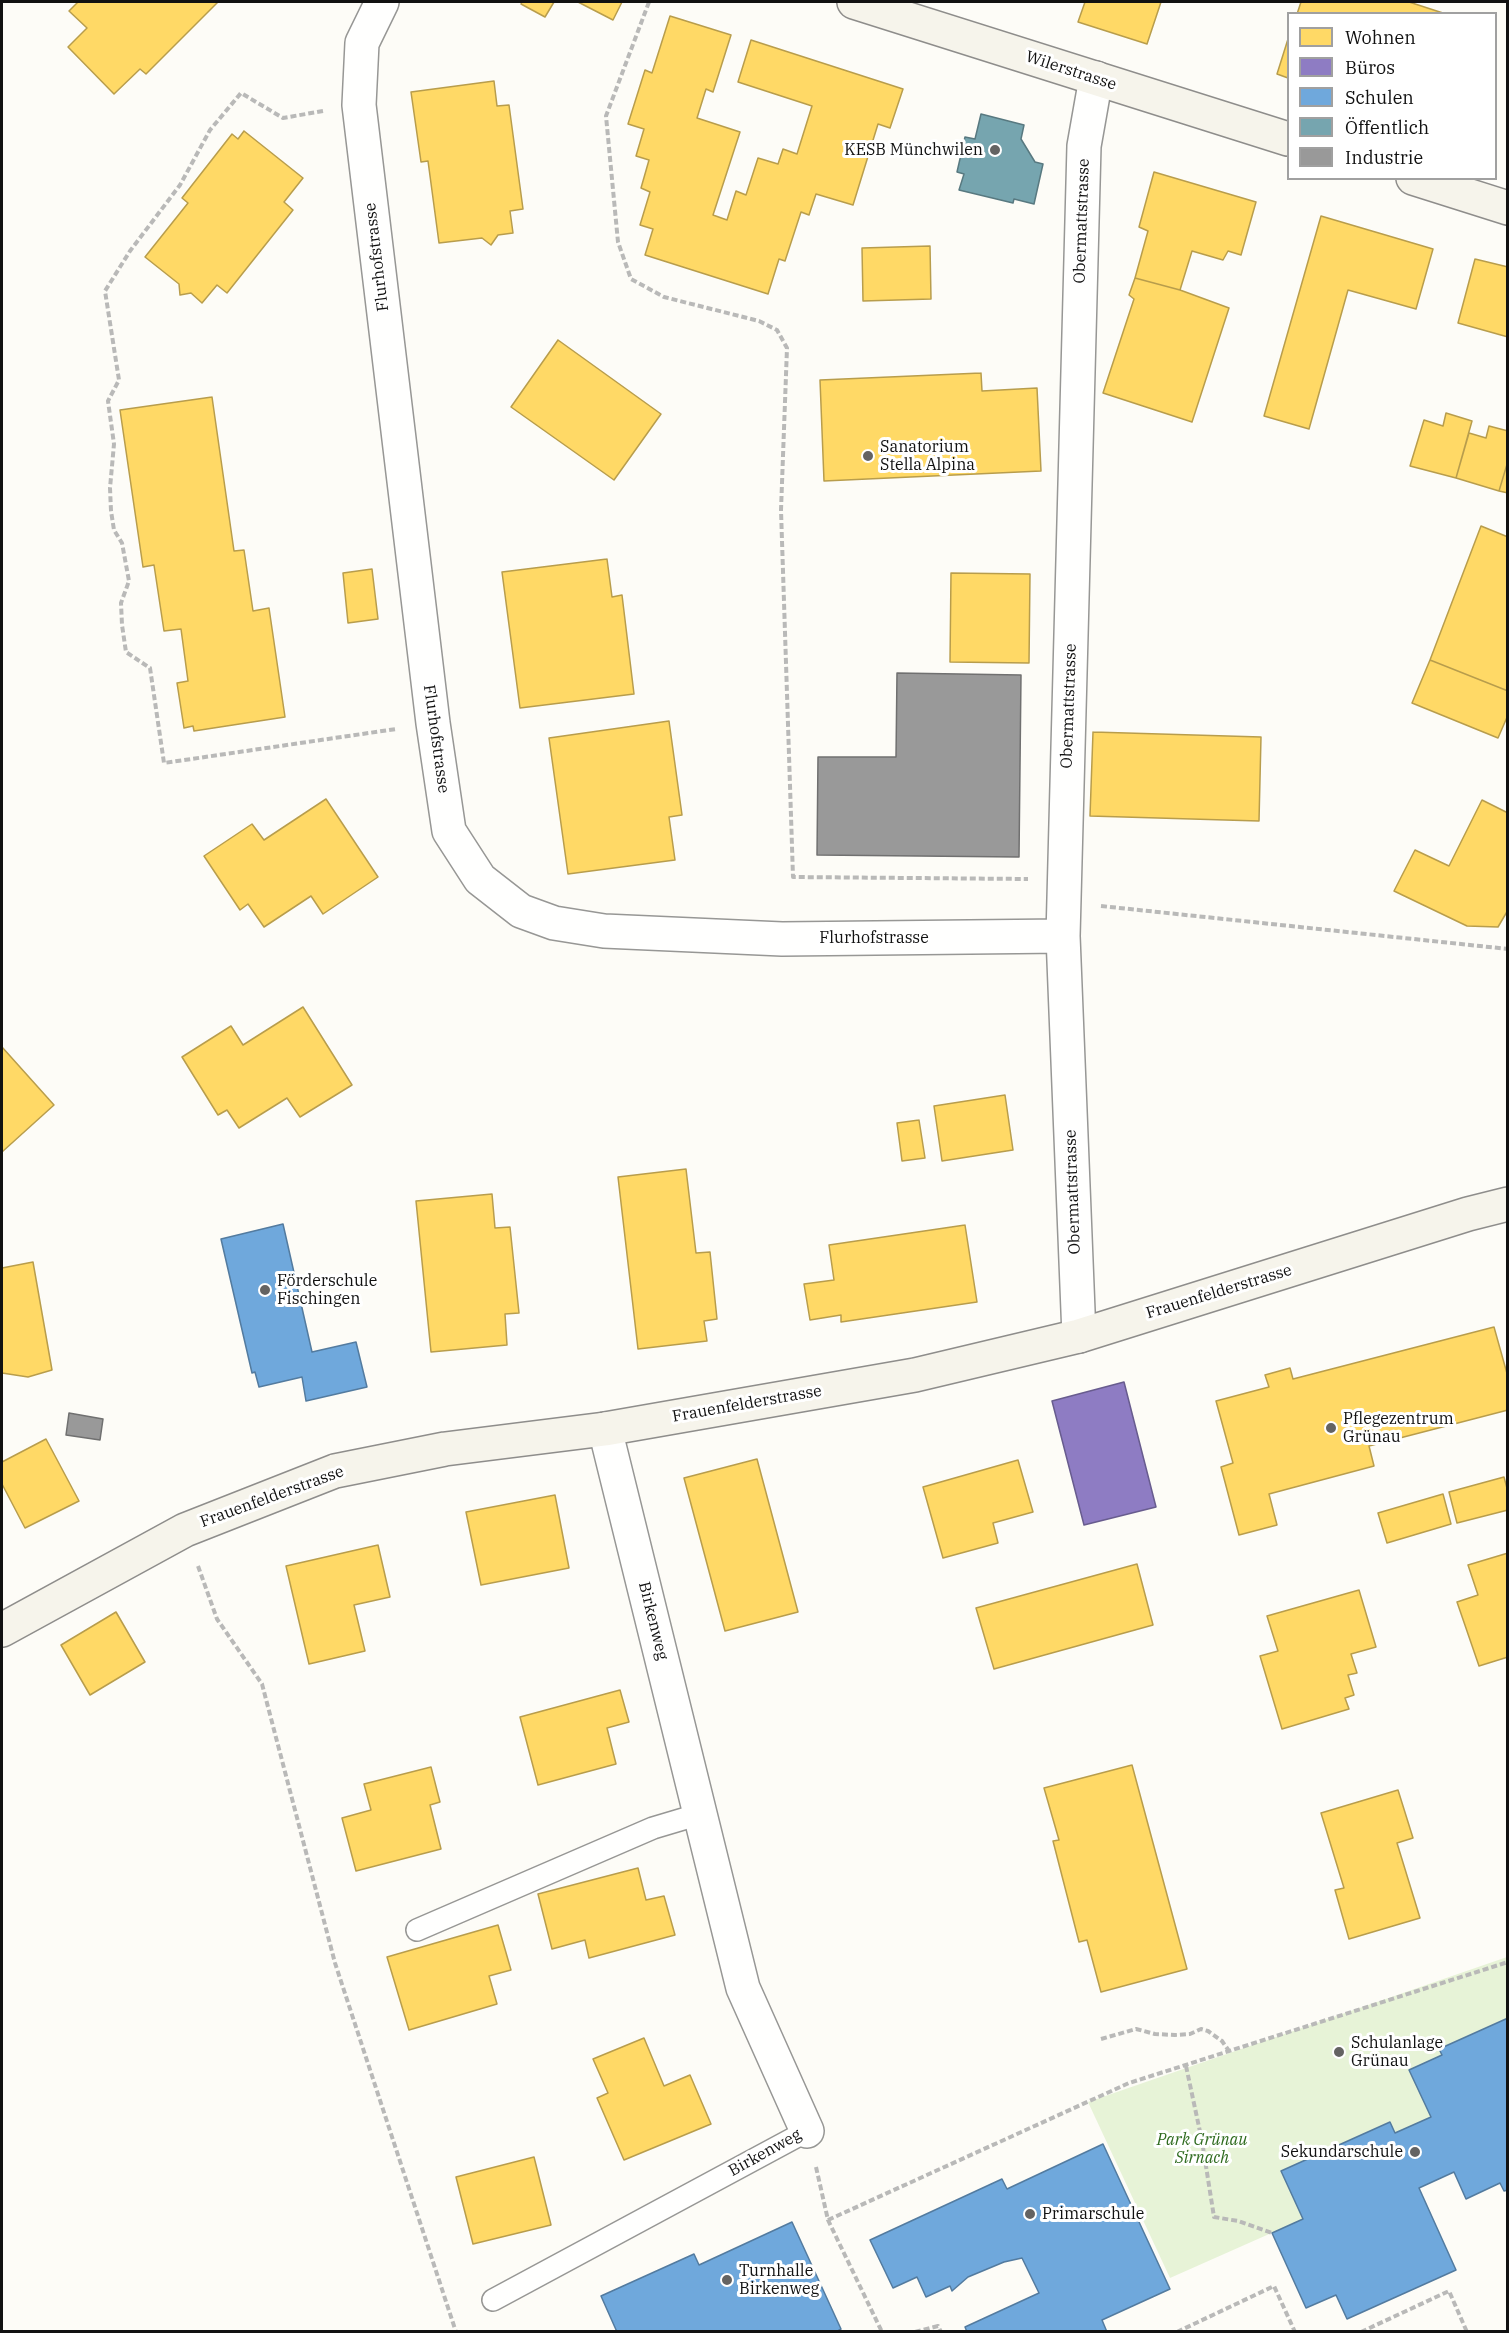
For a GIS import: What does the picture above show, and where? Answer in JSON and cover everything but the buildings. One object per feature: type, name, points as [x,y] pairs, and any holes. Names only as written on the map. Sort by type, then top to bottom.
[{"type":"street","name":"Flurhofstrasse","points":[[382,2],[362,43],[359,105],[448,831],[480,879],[521,910],[554,923],[604,931],[782,939],[1063,936]]},
{"type":"street","name":"Wilerstrasse","points":[[854,2],[1287,139]]},
{"type":"street","name":"Obermattstrasse","points":[[1079,1336],[1063,936],[1084,146],[1096,78]]},
{"type":"street","points":[[1419,180],[1508,208]]},
{"type":"street","name":"Frauenfelderstrasse","points":[[2,1630],[185,1530],[335,1471],[446,1449],[605,1429],[915,1375],[1079,1336],[1468,1214],[1508,1204]]},
{"type":"street","name":"Birkenweg","points":[[605,1429],[743,1988],[807,2131]]},
{"type":"lane","points":[[417,1930],[653,1828],[700,1814]]},
{"type":"lane","name":"Birkenweg","points":[[493,2300],[807,2131]]},
{"type":"path","points":[[649,2],[606,116],[618,242],[631,279],[664,297],[759,321],[777,330],[787,348],[781,510],[793,877],[1064,891],[1508,949]]},
{"type":"path","points":[[359,105],[283,118],[241,93],[210,130],[180,185],[130,251],[105,291],[119,380],[108,401],[114,444],[110,488],[111,511],[114,530],[122,543],[129,581],[121,603],[122,625],[126,651],[150,668],[164,763],[433,723]]},
{"type":"path","points":[[185,1530],[217,1619],[262,1684],[336,1963],[456,2331]]},
{"type":"path","points":[[828,2220],[1129,2083],[1508,1962]]},
{"type":"path","points":[[1101,2039],[1136,2029],[1155,2034],[1175,2035],[1190,2034],[1201,2029],[1222,2041],[1229,2051]]},
{"type":"path","points":[[1186,2066],[1202,2141],[1214,2217],[1238,2221],[1272,2233]]},
{"type":"path","points":[[807,2131],[828,2220],[882,2331]]},
{"type":"path","points":[[1177,2331],[1274,2286],[1295,2331]]},
{"type":"path","points":[[1361,2331],[1449,2291],[1467,2331]]},
{"type":"path","points":[[915,2331],[938,2326],[941,2331]]},
{"type":"green space","name":"Park Grünau Sirnach","points":[[1507,1957],[1507,2018],[1439,2050],[1442,2055],[1409,2070],[1431,2117],[1395,2133],[1389,2122],[1282,2171],[1303,2219],[1170,2278],[1088,2102]]},
{"type":"place","name":"KESB Münchwilen","points":[[995,150]]},
{"type":"place","name":"Sanatorium Stella Alpina","points":[[868,456]]},
{"type":"place","name":"Förderschule Fischingen","points":[[265,1290]]},
{"type":"place","name":"Pflegezentrum Grünau","points":[[1331,1428]]},
{"type":"place","name":"Schulanlage Grünau","points":[[1339,2052]]},
{"type":"place","name":"Sekundarschule","points":[[1415,2152]]},
{"type":"place","name":"Primarschule","points":[[1030,2214]]},
{"type":"place","name":"Turnhalle Birkenweg","points":[[727,2280]]}]
